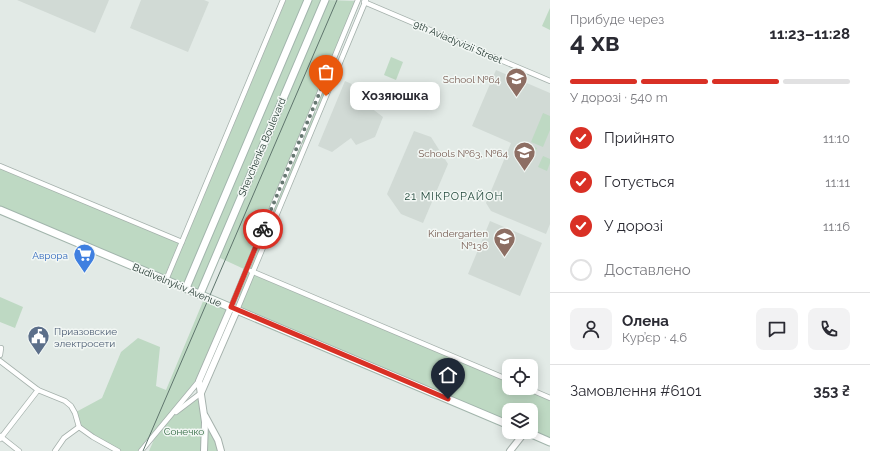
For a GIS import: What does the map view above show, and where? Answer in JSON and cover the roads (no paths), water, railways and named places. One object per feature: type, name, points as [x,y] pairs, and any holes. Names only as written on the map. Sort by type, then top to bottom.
[{"type":"main road","name":"Shevchenka Boulevard","points":[[186,288],[308,0]]},
{"type":"main road","name":"Shevchenka Boulevard","points":[[200,294],[325,0]]},
{"type":"main road","name":"Budivelnykiv Avenue","points":[[0,210],[502,421]]},
{"type":"main road","points":[[538,437],[550,442]]},
{"type":"street","points":[[166,280],[283,0]]},
{"type":"street","points":[[170,416],[201,393],[234,308],[246,270],[359,0]]},
{"type":"street","name":"9th Aviadyvizii Street","points":[[359,0],[366,1],[550,80]]},
{"type":"street","points":[[141,451],[199,381],[253,272],[366,1]]},
{"type":"street","points":[[329,70],[336,72]]},
{"type":"street","points":[[0,166],[182,242]]},
{"type":"street","points":[[246,270],[502,377]]},
{"type":"street","points":[[0,348],[0,355]]},
{"type":"street","points":[[0,361],[38,390],[65,401],[71,406],[75,413],[79,427],[118,451]]},
{"type":"street","points":[[199,381],[204,413],[204,451]]},
{"type":"street","points":[[20,451],[1,437],[38,390]]},
{"type":"street","points":[[538,393],[550,398]]},
{"type":"street","points":[[204,413],[218,440],[221,451]]},
{"type":"street","points":[[55,451],[64,438],[79,427]]},
{"type":"street","points":[[510,451],[520,439]]},
{"type":"tram line","points":[[143,451],[337,0]]},
{"type":"place","name":"Хозяюшка","points":[[326,96]]},
{"type":"place","name":"School №64","points":[[516,98]]},
{"type":"place","name":"Schools №63, №64","points":[[524,172]]},
{"type":"place","name":"Kindergarten №136","points":[[504,258]]},
{"type":"place","name":"Аврора","points":[[84,274]]},
{"type":"place","name":"Приазовские электросети","points":[[39,356]]},
{"type":"district","name":"21 МІКРОРАЙОН","points":[[454,196]]},
{"type":"park label","name":"Сонечко","points":[[184,431]]}]
